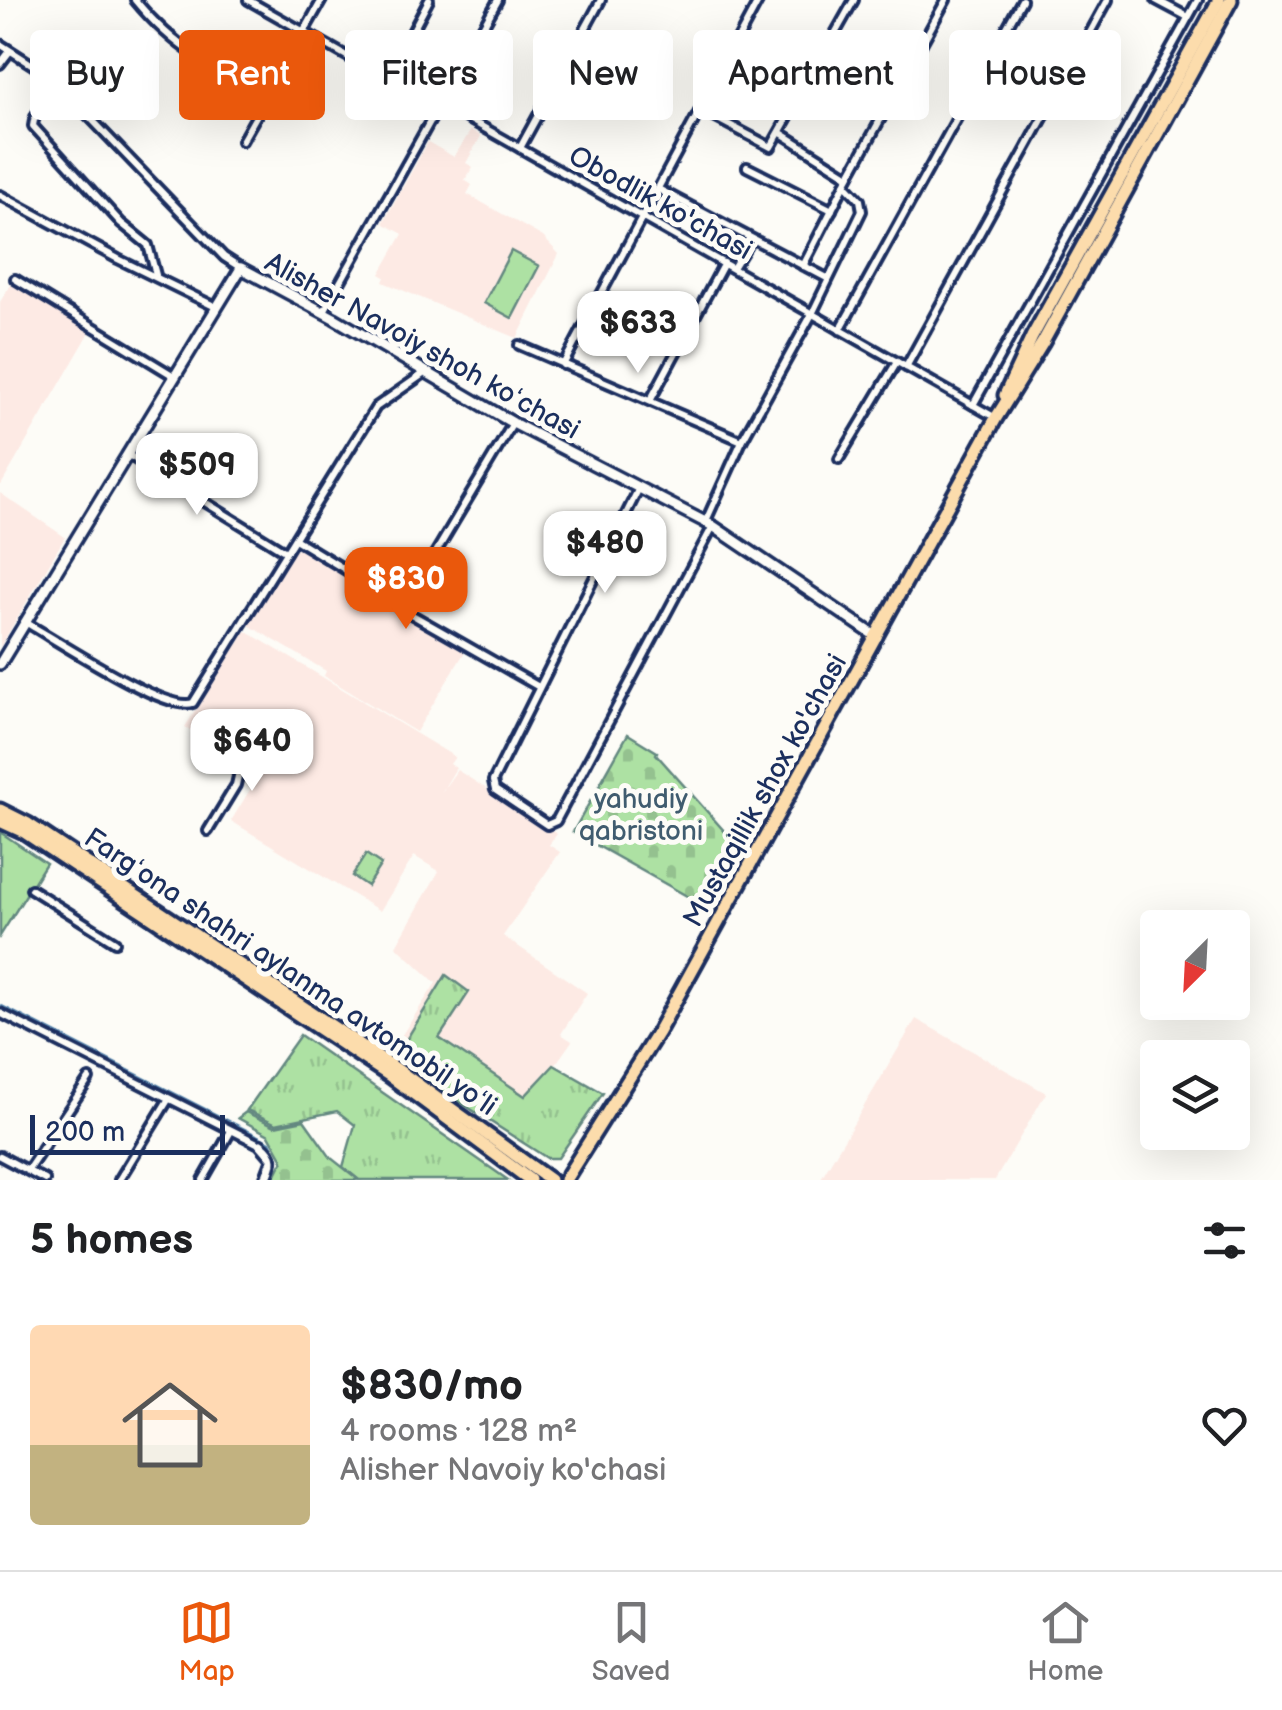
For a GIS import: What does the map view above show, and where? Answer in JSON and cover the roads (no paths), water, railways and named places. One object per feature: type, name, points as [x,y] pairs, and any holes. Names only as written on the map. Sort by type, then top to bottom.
[{"type":"main road","name":"Mustaqillik shox ko'chasi","points":[[996,418],[1032,337],[1219,0]]},
{"type":"main road","name":"Mustaqillik shox ko'chasi","points":[[565,1180],[658,1032],[1231,0]]},
{"type":"main road","name":"Fargʻona shahri aylanma avtomobil yoʻli","points":[[0,806],[394,1068],[550,1180]]},
{"type":"main road","name":"Fargʻona shahri aylanma avtomobil yoʻli","points":[[0,821],[24,832],[390,1076],[530,1180]]},
{"type":"street","points":[[135,0],[179,44]]},
{"type":"street","name":"Obodlik ko'chasi","points":[[248,0],[300,30]]},
{"type":"street","points":[[305,30],[322,0]]},
{"type":"street","points":[[413,30],[429,0]]},
{"type":"street","points":[[482,30],[498,0]]},
{"type":"street","points":[[520,148],[601,0]]},
{"type":"street","points":[[742,30],[758,0]]},
{"type":"street","points":[[719,120],[768,147],[781,133],[854,0]]},
{"type":"street","points":[[802,266],[946,0]]},
{"type":"street","points":[[840,330],[1022,0]]},
{"type":"street","points":[[906,367],[1108,0]]},
{"type":"street","points":[[1156,0],[1188,18]]},
{"type":"street","points":[[974,405],[1198,0]]},
{"type":"street","points":[[0,44],[30,64]]},
{"type":"street","points":[[0,64],[10,51]]},
{"type":"street","points":[[34,120],[33,126],[121,223],[148,245],[156,275]]},
{"type":"street","points":[[92,120],[224,257],[240,268]]},
{"type":"street","points":[[242,140],[253,120]]},
{"type":"street","points":[[323,312],[433,120]]},
{"type":"street","name":"Obodlik ko'chasi","points":[[470,120],[996,418]]},
{"type":"street","points":[[563,364],[696,120]]},
{"type":"street","points":[[781,133],[850,176]]},
{"type":"street","points":[[747,167],[832,210]]},
{"type":"street","points":[[638,490],[493,786],[546,825],[556,821],[708,525],[742,441],[812,314],[863,206],[845,184]]},
{"type":"street","points":[[658,189],[827,278]]},
{"type":"street","points":[[0,195],[216,307]]},
{"type":"street","points":[[733,268],[751,239]]},
{"type":"street","points":[[650,401],[724,264]]},
{"type":"street","name":"Alisher Navoiy shoh koʻchasi","points":[[0,664],[240,268],[513,422],[708,525],[877,637]]},
{"type":"street","points":[[15,279],[174,376]]},
{"type":"street","points":[[519,345],[742,441]]},
{"type":"street","points":[[839,459],[897,362]]},
{"type":"street","points":[[25,622],[156,697],[184,706],[193,703],[376,407],[426,372]]},
{"type":"street","points":[[402,609],[513,422]]},
{"type":"street","points":[[126,454],[286,552]]},
{"type":"street","points":[[295,540],[402,609],[539,687]]},
{"type":"street","points":[[208,831],[236,785],[239,772],[227,764]]},
{"type":"street","points":[[31,889],[116,942]]},
{"type":"street","points":[[0,1012],[259,1144],[272,1156],[266,1180]]},
{"type":"street","points":[[0,1012],[260,1142],[273,1153],[266,1180]]},
{"type":"street","points":[[28,1170],[90,1078]]},
{"type":"street","points":[[119,1180],[168,1100]]},
{"type":"street","points":[[202,1180],[232,1131]]},
{"type":"street","points":[[0,1156],[45,1180]]},
{"type":"waterway","points":[[0,1005],[270,1142],[278,1159],[270,1180]]},
{"type":"park label","name":"yahudiy qabristoni","points":[[641,814]]}]
